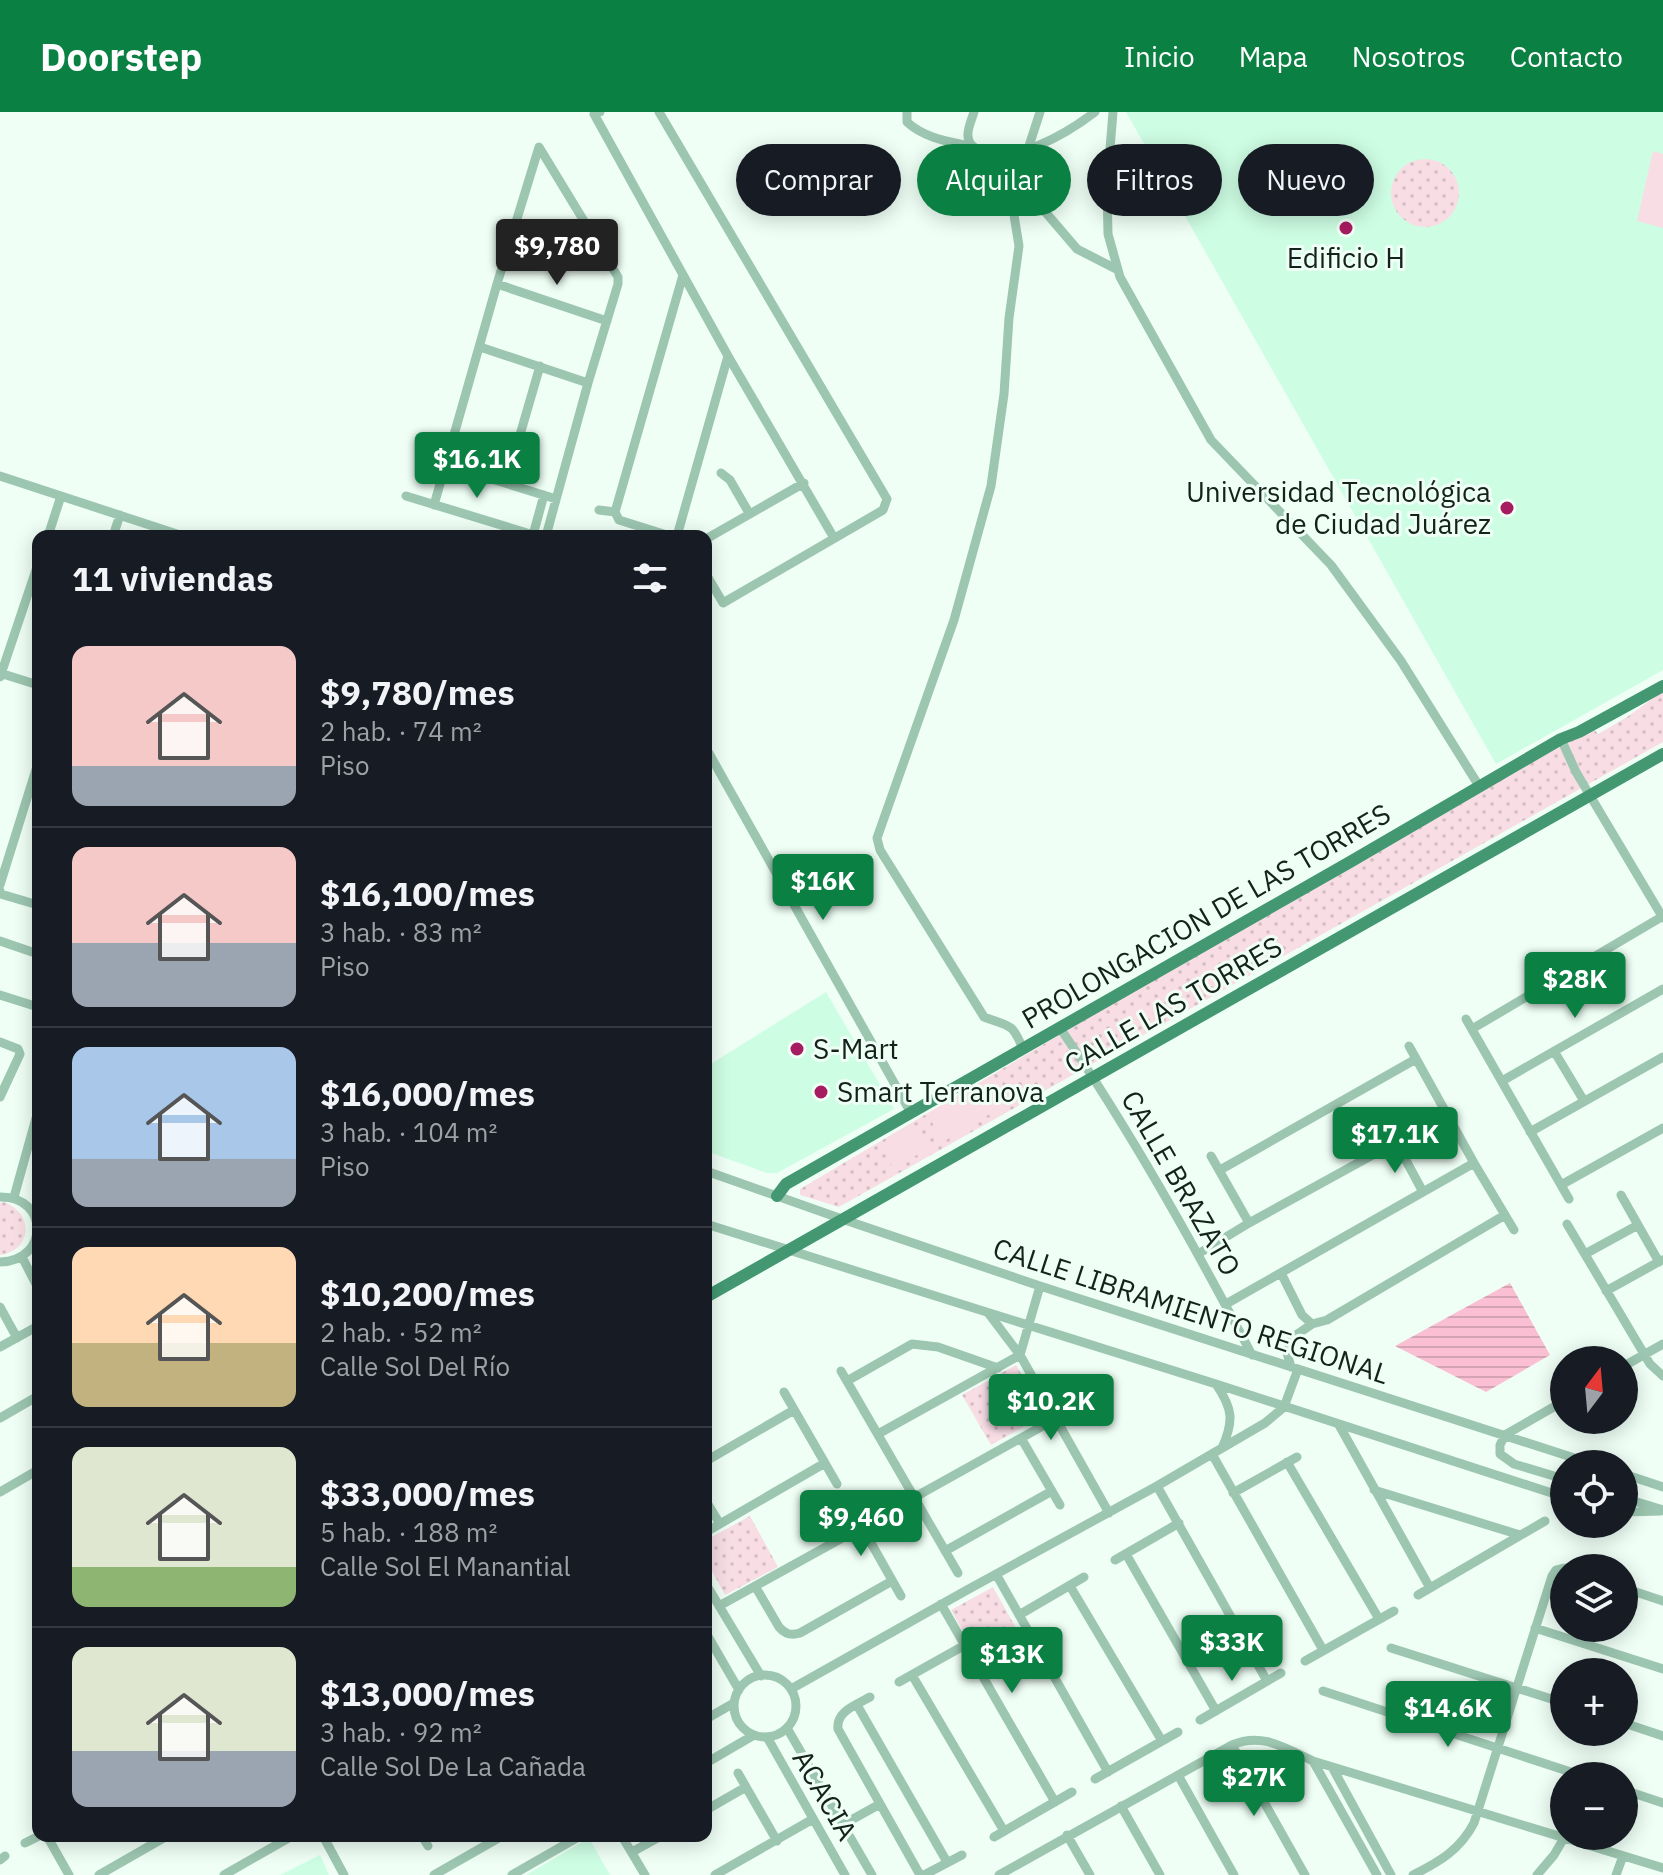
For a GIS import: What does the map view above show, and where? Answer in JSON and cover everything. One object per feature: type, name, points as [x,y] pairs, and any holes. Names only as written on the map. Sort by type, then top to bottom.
[{"type":"main road","name":"PROLONGACION DE LAS TORRES","points":[[777,1196],[786,1184],[1561,739],[1663,686]]},
{"type":"main road","name":"CALLE LAS TORRES","points":[[712,1294],[1663,754]]},
{"type":"street","points":[[600,112],[594,114],[728,356],[834,538]]},
{"type":"street","points":[[659,112],[887,499],[883,510],[723,603],[712,584]]},
{"type":"street","points":[[907,112],[907,122],[915,129],[962,144]]},
{"type":"street","points":[[972,144],[968,136],[974,112]]},
{"type":"street","points":[[1030,144],[1040,112]]},
{"type":"street","points":[[1038,144],[1095,112]]},
{"type":"street","points":[[1113,112],[1108,234],[1118,270],[1211,440],[1331,565],[1401,661],[1479,786]]},
{"type":"street","points":[[434,505],[539,147],[618,277],[548,530]]},
{"type":"street","points":[[1014,216],[1019,246],[991,486],[954,620],[877,838],[880,850],[984,1017],[1016,1031],[1023,1049]]},
{"type":"street","points":[[1049,216],[1077,249],[1118,270]]},
{"type":"street","points":[[651,530],[619,520],[615,512],[683,275]]},
{"type":"street","points":[[497,284],[607,321]]},
{"type":"street","points":[[480,347],[588,383]]},
{"type":"street","points":[[679,530],[728,356]]},
{"type":"street","points":[[506,483],[540,366]]},
{"type":"street","points":[[447,465],[556,499]]},
{"type":"street","points":[[721,473],[730,480],[749,513]]},
{"type":"street","points":[[0,476],[164,530]]},
{"type":"street","points":[[712,535],[804,483]]},
{"type":"street","points":[[536,530],[544,495]]},
{"type":"street","points":[[50,530],[61,496]]},
{"type":"street","points":[[406,496],[518,530]]},
{"type":"street","points":[[599,510],[615,512]]},
{"type":"street","points":[[115,530],[120,515]]},
{"type":"street","points":[[32,581],[0,674],[32,683]]},
{"type":"street","points":[[1472,1029],[1663,917],[1576,772],[1561,739]]},
{"type":"street","points":[[712,759],[911,1113]]},
{"type":"street","points":[[0,885],[32,782]]},
{"type":"street","points":[[0,891],[1,894],[32,903]]},
{"type":"street","points":[[0,941],[32,952]]},
{"type":"street","points":[[1502,1081],[1663,989]]},
{"type":"street","points":[[0,995],[32,1005]]},
{"type":"street","points":[[1466,1019],[1569,1199]]},
{"type":"street","name":"CALLE BRAZATO","points":[[1060,1028],[1094,1077],[1198,1254],[1252,1355]]},
{"type":"street","points":[[0,1042],[18,1049],[20,1054],[0,1097]]},
{"type":"street","points":[[1409,1046],[1514,1230]]},
{"type":"street","points":[[1554,1051],[1584,1101]]},
{"type":"street","points":[[1530,1132],[1663,1057]]},
{"type":"street","points":[[1220,1170],[1416,1059]]},
{"type":"street","points":[[1198,1254],[1447,1114]]},
{"type":"street","points":[[1561,1185],[1663,1128]]},
{"type":"street","points":[[14,1197],[32,1138]]},
{"type":"street","points":[[1396,1142],[1423,1192]]},
{"type":"street","points":[[1211,1156],[1249,1223]]},
{"type":"street","points":[[1226,1304],[1474,1163]]},
{"type":"street","name":"CALLE LIBRAMIENTO REGIONAL","points":[[712,1173],[1040,1286],[1551,1450]]},
{"type":"street","points":[[1606,1291],[1661,1261],[1621,1195]]},
{"type":"street","points":[[0,1197],[14,1197],[24,1202],[32,1212]]},
{"type":"street","points":[[791,1689],[1265,1423],[1284,1407],[1295,1368],[1287,1353],[1292,1338],[1505,1215]]},
{"type":"street","points":[[1567,1224],[1650,1364],[1663,1376]]},
{"type":"street","points":[[1585,1254],[1638,1225]]},
{"type":"street","points":[[712,1226],[1550,1493]]},
{"type":"street","points":[[0,1262],[22,1257],[32,1246]]},
{"type":"street","points":[[22,1257],[32,1276]]},
{"type":"street","points":[[1281,1273],[1302,1315],[1312,1324]]},
{"type":"street","points":[[878,1434],[1020,1355],[1040,1286]]},
{"type":"street","points":[[0,1307],[17,1338]]},
{"type":"street","points":[[989,1313],[1020,1355],[1109,1513]]},
{"type":"street","points":[[0,1347],[32,1329]]},
{"type":"street","points":[[847,1381],[912,1344],[938,1347],[998,1368]]},
{"type":"street","points":[[1638,1358],[1663,1344]]},
{"type":"street","points":[[841,1371],[958,1573]]},
{"type":"street","points":[[1216,1384],[1230,1411],[1229,1431],[1217,1452]]},
{"type":"street","points":[[784,1392],[837,1484]]},
{"type":"street","points":[[0,1418],[32,1399]]},
{"type":"street","points":[[1550,1409],[1505,1435],[1500,1445],[1500,1454],[1514,1464],[1550,1475]]},
{"type":"street","points":[[712,1458],[794,1410]]},
{"type":"street","points":[[915,1497],[1057,1418]]},
{"type":"street","points":[[1339,1425],[1430,1588]]},
{"type":"street","points":[[1021,1438],[1060,1505]]},
{"type":"street","points":[[1217,1452],[1233,1493],[1323,1650]]},
{"type":"street","points":[[1233,1493],[1292,1460],[1379,1619]]},
{"type":"street","points":[[712,1529],[825,1463]]},
{"type":"street","points":[[0,1492],[32,1473]]},
{"type":"street","points":[[1638,1479],[1663,1487]]},
{"type":"street","points":[[1157,1486],[1267,1681]]},
{"type":"street","points":[[1374,1490],[1520,1535]]},
{"type":"street","points":[[945,1551],[1052,1491]]},
{"type":"street","points":[[1638,1502],[1663,1510]]},
{"type":"street","points":[[849,1504],[901,1596]]},
{"type":"street","points":[[1638,1511],[1663,1510]]},
{"type":"street","points":[[712,1511],[720,1524]]},
{"type":"street","points":[[1418,1595],[1545,1521]]},
{"type":"street","points":[[1115,1560],[1179,1523]]},
{"type":"street","points":[[761,1676],[713,1601],[755,1586],[862,1527]]},
{"type":"street","points":[[1126,1554],[1216,1711]]},
{"type":"street","points":[[996,1574],[1108,1772]]},
{"type":"street","points":[[1019,1615],[1084,1577]]},
{"type":"street","points":[[755,1586],[779,1627],[791,1635],[800,1633],[892,1581]]},
{"type":"street","points":[[1413,1875],[1446,1857],[1467,1837],[1478,1812],[1550,1582]]},
{"type":"street","points":[[1070,1586],[1162,1741]]},
{"type":"street","points":[[1638,1593],[1663,1601]]},
{"type":"street","points":[[941,1604],[1055,1802]]},
{"type":"street","points":[[1305,1661],[1394,1611]]},
{"type":"street","points":[[1535,1628],[1663,1669]]},
{"type":"street","points":[[712,1643],[739,1690]]},
{"type":"street","points":[[899,1682],[965,1645]]},
{"type":"street","points":[[1391,1648],[1550,1699]]},
{"type":"street","points":[[1200,1720],[1281,1673]]},
{"type":"street","points":[[912,1675],[1004,1831]]},
{"type":"street","points":[[752,1678],[778,1678],[791,1689],[796,1705],[787,1728],[776,1736],[767,1737],[754,1735],[741,1726],[734,1703],[739,1690],[752,1678]]},
{"type":"street","points":[[1323,1691],[1550,1765]]},
{"type":"street","points":[[870,1697],[839,1717],[838,1729],[880,1804],[922,1875],[962,1855]]},
{"type":"street","points":[[712,1716],[734,1703]]},
{"type":"street","points":[[857,1705],[947,1862]]},
{"type":"street","points":[[787,1728],[872,1875]]},
{"type":"street","points":[[1638,1728],[1663,1736]]},
{"type":"street","points":[[1095,1779],[1178,1732]]},
{"type":"street","points":[[712,1760],[754,1735]]},
{"type":"street","name":"ACACIA","points":[[767,1737],[843,1874]]},
{"type":"street","points":[[999,1875],[1017,1870],[1067,1835],[1232,1745],[1252,1739],[1263,1740],[1313,1761],[1550,1834]]},
{"type":"street","points":[[1232,1745],[1305,1875]]},
{"type":"street","points":[[1313,1761],[1377,1875]]},
{"type":"street","points":[[1332,1767],[1391,1875]]},
{"type":"street","points":[[738,1773],[777,1841]]},
{"type":"street","points":[[1178,1775],[1234,1875]]},
{"type":"street","points":[[712,1807],[746,1787]]},
{"type":"street","points":[[994,1837],[1072,1792]]},
{"type":"street","points":[[1638,1795],[1663,1803]]},
{"type":"street","points":[[844,1824],[880,1804]]},
{"type":"street","points":[[1121,1806],[1160,1875]]},
{"type":"street","points":[[715,1875],[813,1819]]},
{"type":"street","points":[[1067,1835],[1090,1875]]},
{"type":"street","points":[[25,1843],[32,1840]]},
{"type":"street","points":[[50,1842],[69,1875]]},
{"type":"street","points":[[99,1875],[157,1842]]},
{"type":"street","points":[[224,1875],[238,1871],[283,1842]]},
{"type":"street","points":[[326,1842],[344,1875]]},
{"type":"street","points":[[426,1842],[428,1846]]},
{"type":"street","points":[[434,1875],[492,1842]]},
{"type":"street","points":[[512,1875],[570,1842]]},
{"type":"street","points":[[626,1842],[645,1875]]},
{"type":"street","points":[[632,1852],[650,1842]]},
{"type":"street","points":[[1537,1875],[1557,1850]]},
{"type":"street","points":[[1603,1850],[1663,1868]]},
{"type":"street","points":[[1616,1875],[1623,1856]]},
{"type":"shaded area","name":"Universidad Tecnológica de Ciudad Juárez","points":[[1126,112],[1663,112],[1663,670],[1496,764],[1185,216],[1222,216],[1222,144],[1144,144]]},
{"type":"shaded area","points":[[1653,151],[1663,154],[1663,228],[1637,221]]},
{"type":"shaded area","points":[[1418,159],[1432,159],[1444,164],[1454,174],[1459,193],[1454,212],[1444,222],[1432,227],[1418,227],[1406,222],[1396,212],[1391,200],[1391,186],[1396,174],[1406,164]]},
{"type":"shaded area","points":[[1663,691],[1663,742],[839,1207],[800,1195],[800,1189],[1479,786],[1593,728],[1598,734]]},
{"type":"shaded area","points":[[826,992],[894,1109],[777,1173],[767,1173],[712,1153],[712,1063]]},
{"type":"shaded area","points":[[991,1078],[1006,1099],[1005,1105],[946,1140],[942,1139],[930,1115]]},
{"type":"shaded area","points":[[917,1125],[930,1148],[893,1168],[880,1146]]},
{"type":"shaded area","points":[[4,1202],[21,1214],[26,1231],[19,1246],[0,1255],[0,1203]]},
{"type":"shaded area","points":[[1510,1283],[1550,1355],[1486,1392],[1395,1346]]},
{"type":"shaded area","points":[[1016,1365],[1044,1415],[991,1445],[962,1395]]},
{"type":"shaded area","points":[[750,1516],[778,1567],[725,1595],[712,1571],[712,1537]]},
{"type":"shaded area","points":[[993,1587],[1022,1639],[980,1662],[951,1610]]},
{"type":"shaded area","points":[[582,1842],[591,1842],[610,1875],[526,1875]]},
{"type":"shaded area","points":[[320,1855],[329,1875],[280,1875]]},
{"type":"place","name":"Edificio H","points":[[1346,228]]},
{"type":"place","name":"Universidad Tecnológica de Ciudad Juárez","points":[[1507,508]]},
{"type":"place","name":"S-Mart","points":[[797,1049]]},
{"type":"place","name":"Smart Terranova","points":[[821,1092]]}]
